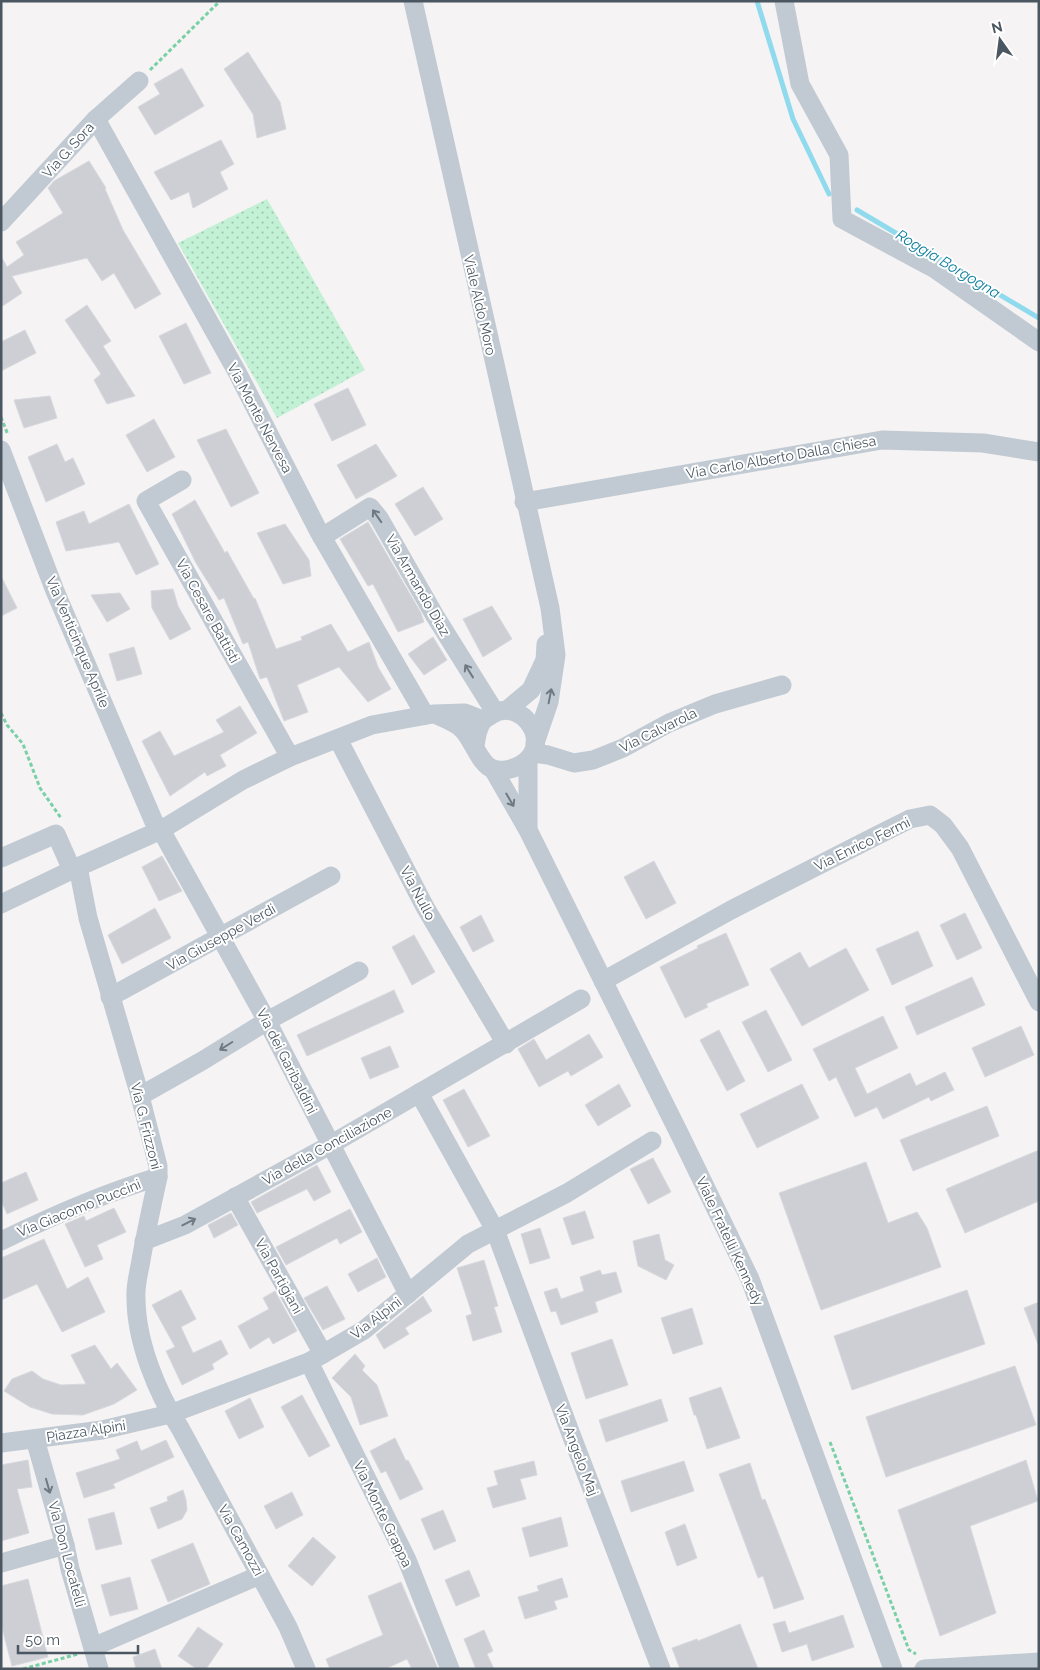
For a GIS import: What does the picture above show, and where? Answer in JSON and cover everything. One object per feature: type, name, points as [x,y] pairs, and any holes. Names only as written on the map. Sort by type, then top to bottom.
[{"type":"street","name":"Viale Aldo Moro","points":[[412,1],[524,502],[550,608],[556,655],[549,702],[532,752]]},
{"type":"street","points":[[784,1],[800,84],[839,155],[842,219],[935,269],[1039,342]]},
{"type":"street","name":"Via G. Sora","points":[[1,222],[96,119],[139,82]]},
{"type":"street","name":"Via Monte Nervesa","points":[[96,119],[237,372],[322,537],[429,714]]},
{"type":"street","name":"Via Carlo Alberto Dalla Chiesa","points":[[524,502],[882,440],[983,443],[1039,452]]},
{"type":"street","name":"Via Venticinque Aprile","points":[[1,450],[55,591],[154,822],[161,830]]},
{"type":"street","name":"Via Cesare Battisti","points":[[182,480],[146,501],[290,758]]},
{"type":"street","name":"Via Armando Diaz","points":[[322,537],[370,507],[379,518],[435,616],[495,714]]},
{"type":"street","name":"Viale Aldo Moro","points":[[495,714],[532,690],[545,660],[550,608]]},
{"type":"street","name":"Via Calvarola","points":[[532,752],[574,763],[593,760],[623,748],[669,723],[714,704],[782,684]]},
{"type":"street","points":[[1,904],[75,868],[161,830],[243,780],[290,758],[372,725],[429,714],[517,713],[528,720],[534,730],[532,752],[513,770],[493,769],[484,763],[462,728],[429,714]]},
{"type":"street","points":[[475,747],[477,733],[495,714]]},
{"type":"street","name":"Via Nullo","points":[[338,739],[425,906],[506,1044]]},
{"type":"street","name":"Viale Fratelli Kennedy","points":[[528,830],[532,752]]},
{"type":"street","name":"Viale Fratelli Kennedy","points":[[493,769],[528,830],[750,1279],[893,1669]]},
{"type":"street","name":"Via Enrico Fermi","points":[[603,981],[731,910],[910,819],[930,815],[943,826],[960,848],[1037,996]]},
{"type":"street","name":"Via dei Garibaldini","points":[[161,830],[267,1021],[408,1294]]},
{"type":"street","name":"Via G. Frizzoni","points":[[1,858],[56,834],[75,868],[158,1166],[158,1177],[136,1288],[136,1312],[151,1370],[170,1414]]},
{"type":"street","name":"Via Giuseppe Verdi","points":[[110,997],[331,876]]},
{"type":"street","points":[[140,1096],[267,1021],[359,971]]},
{"type":"street","name":"Via della Conciliazione","points":[[144,1241],[185,1225],[330,1145],[506,1044],[580,999]]},
{"type":"street","name":"Via Angelo Maj","points":[[419,1093],[495,1230],[661,1669]]},
{"type":"street","name":"Via Alpini","points":[[170,1414],[316,1358],[364,1330],[468,1244],[566,1193],[652,1141]]},
{"type":"street","name":"Via Giacomo Puccini","points":[[1,1241],[128,1186],[158,1177]]},
{"type":"street","name":"Via Partigiani","points":[[235,1197],[316,1358]]},
{"type":"street","name":"Via Monte Grappa","points":[[316,1358],[407,1560],[450,1669]]},
{"type":"street","name":"Piazza Alpini","points":[[1,1443],[102,1430],[170,1414]]},
{"type":"street","name":"Via Camozzi","points":[[170,1414],[288,1627],[306,1669]]},
{"type":"street","name":"Via Don Locatelli","points":[[35,1439],[99,1669]]},
{"type":"street","points":[[1,1563],[65,1545]]},
{"type":"street","points":[[93,1648],[260,1575]]},
{"type":"street","points":[[924,1669],[1039,1662]]},
{"type":"path","points":[[139,82],[220,1]]},
{"type":"path","points":[[1,713],[7,725],[23,744],[40,788],[65,824]]},
{"type":"path","points":[[23,1669],[93,1648]]},
{"type":"green space","points":[[267,199],[365,370],[277,418],[178,243]]},
{"type":"building","points":[[248,52],[280,102],[286,129],[257,138],[253,114],[224,69]]},
{"type":"building","points":[[182,68],[204,106],[155,135],[138,107],[160,94],[154,84]]},
{"type":"building","points":[[221,140],[234,164],[220,172],[228,189],[193,208],[189,192],[171,200],[154,172]]},
{"type":"building","points":[[89,161],[106,188],[123,230],[161,294],[135,309],[114,273],[102,281],[87,258],[12,276],[22,293],[1,307],[1,256],[7,267],[24,255],[16,242],[63,213],[48,188],[54,181]]},
{"type":"building","points":[[87,305],[111,341],[103,346],[135,396],[107,404],[94,380],[101,374],[65,320]]},
{"type":"building","points":[[186,323],[211,373],[184,384],[159,336]]},
{"type":"building","points":[[25,330],[36,353],[1,371],[1,342]]},
{"type":"building","points":[[348,388],[366,425],[332,441],[314,404]]},
{"type":"building","points":[[50,396],[57,418],[24,428],[14,400]]},
{"type":"building","points":[[154,419],[175,457],[147,472],[126,435]]},
{"type":"building","points":[[226,429],[259,493],[231,507],[197,440]]},
{"type":"building","points":[[57,444],[65,462],[73,458],[85,484],[46,502],[28,457]]},
{"type":"building","points":[[376,444],[397,476],[356,499],[337,465]]},
{"type":"building","points":[[423,487],[443,519],[415,536],[395,504]]},
{"type":"building","points":[[195,500],[225,553],[227,551],[255,598],[276,649],[302,640],[301,637],[331,624],[348,652],[369,642],[378,667],[391,689],[368,702],[339,667],[297,685],[308,712],[284,721],[267,677],[260,679],[248,642],[243,644],[224,598],[219,600],[196,563],[172,514]]},
{"type":"building","points":[[129,504],[159,564],[136,575],[119,542],[66,551],[56,522],[84,511],[89,524]]},
{"type":"building","points":[[368,522],[421,613],[424,622],[398,632],[373,584],[368,586],[340,539]]},
{"type":"building","points":[[285,524],[309,560],[311,576],[283,584],[257,533]]},
{"type":"building","points":[[1,576],[17,608],[1,616]]},
{"type":"building","points":[[173,589],[178,606],[191,629],[170,640],[152,608],[151,591]]},
{"type":"building","points":[[120,593],[130,609],[107,622],[91,595]]},
{"type":"building","points":[[492,606],[512,639],[483,657],[463,619]]},
{"type":"building","points":[[433,637],[447,660],[424,675],[408,654]]},
{"type":"building","points":[[134,647],[142,674],[117,681],[109,654]]},
{"type":"building","points":[[240,706],[257,733],[220,755],[226,766],[207,776],[205,772],[170,796],[142,741],[160,731],[174,756],[224,732],[216,720]]},
{"type":"building","points":[[162,856],[182,891],[159,901],[142,867]]},
{"type":"building","points":[[654,861],[676,903],[646,919],[624,877]]},
{"type":"building","points":[[155,908],[171,938],[122,964],[108,935]]},
{"type":"building","points":[[965,913],[982,948],[957,960],[940,925]]},
{"type":"building","points":[[481,915],[494,941],[473,952],[460,927]]},
{"type":"building","points":[[918,931],[933,966],[892,985],[876,949]]},
{"type":"building","points":[[726,933],[749,985],[706,1004],[708,1007],[685,1018],[660,967],[698,948],[697,946]]},
{"type":"building","points":[[414,935],[435,972],[412,985],[392,947]]},
{"type":"building","points":[[846,948],[869,990],[802,1026],[770,969],[800,952],[809,968]]},
{"type":"building","points":[[972,977],[985,1005],[917,1035],[905,1007]]},
{"type":"building","points":[[394,990],[404,1012],[307,1056],[297,1035]]},
{"type":"building","points":[[766,1010],[792,1060],[768,1072],[742,1022]]},
{"type":"building","points":[[883,1016],[898,1048],[855,1068],[867,1094],[910,1073],[916,1086],[945,1072],[954,1090],[931,1101],[929,1097],[883,1119],[877,1107],[855,1117],[836,1077],[829,1081],[813,1049]]},
{"type":"building","points":[[1021,1026],[1034,1055],[985,1077],[972,1048]]},
{"type":"building","points":[[719,1030],[745,1081],[727,1091],[700,1040]]},
{"type":"building","points":[[589,1034],[603,1057],[571,1076],[568,1071],[539,1087],[518,1049],[534,1039],[546,1060]]},
{"type":"building","points":[[390,1046],[399,1067],[370,1079],[361,1058]]},
{"type":"building","points":[[619,1084],[631,1106],[598,1126],[585,1105]]},
{"type":"building","points":[[802,1084],[819,1118],[757,1148],[740,1114]]},
{"type":"building","points":[[464,1089],[490,1136],[468,1147],[443,1100]]},
{"type":"building","points":[[987,1106],[999,1136],[913,1171],[900,1140]]},
{"type":"building","points":[[1039,1150],[1039,1201],[965,1233],[946,1189]]},
{"type":"building","points":[[653,1158],[671,1192],[648,1204],[630,1169]]},
{"type":"building","points":[[866,1162],[888,1223],[917,1212],[927,1228],[941,1267],[821,1310],[779,1193]]},
{"type":"building","points":[[317,1165],[331,1192],[314,1201],[307,1189],[257,1213],[251,1202]]},
{"type":"building","points":[[26,1172],[38,1200],[7,1214],[1,1200],[1,1183]]},
{"type":"building","points":[[114,1208],[126,1232],[97,1245],[103,1259],[85,1267],[65,1224],[84,1216],[86,1221]]},
{"type":"building","points":[[350,1209],[362,1232],[340,1244],[337,1238],[286,1265],[276,1247]]},
{"type":"building","points":[[585,1211],[594,1238],[572,1245],[563,1218]]},
{"type":"building","points":[[231,1213],[238,1225],[214,1238],[208,1225]]},
{"type":"building","points":[[540,1228],[550,1258],[530,1264],[521,1234]]},
{"type":"building","points":[[659,1234],[665,1260],[674,1265],[666,1280],[638,1266],[633,1241]]},
{"type":"building","points":[[44,1239],[67,1289],[88,1277],[105,1312],[62,1332],[37,1284],[1,1300],[1,1258]]},
{"type":"building","points":[[377,1258],[386,1277],[358,1292],[348,1274]]},
{"type":"building","points":[[484,1260],[498,1306],[494,1307],[502,1332],[473,1341],[466,1316],[472,1314],[457,1268]]},
{"type":"building","points":[[600,1270],[602,1275],[616,1272],[622,1292],[595,1302],[598,1312],[561,1325],[556,1311],[551,1312],[544,1292],[557,1288],[561,1299],[584,1291],[580,1277]]},
{"type":"building","points":[[327,1286],[345,1319],[323,1330],[304,1298]]},
{"type":"building","points":[[181,1290],[196,1319],[181,1327],[193,1353],[221,1340],[228,1354],[212,1364],[214,1369],[182,1385],[166,1351],[175,1347],[152,1305]]},
{"type":"building","points":[[967,1290],[985,1344],[852,1390],[834,1336]]},
{"type":"building","points":[[275,1291],[297,1331],[273,1344],[269,1337],[250,1349],[238,1326],[269,1309],[263,1298]]},
{"type":"building","points":[[423,1296],[432,1311],[405,1328],[409,1334],[384,1349],[376,1335]]},
{"type":"building","points":[[1039,1302],[1039,1344],[1038,1344],[1024,1308]]},
{"type":"building","points":[[692,1308],[703,1344],[673,1354],[661,1318]]},
{"type":"building","points":[[612,1339],[628,1385],[586,1399],[571,1353]]},
{"type":"building","points":[[95,1345],[111,1369],[117,1363],[137,1390],[114,1404],[83,1415],[52,1414],[30,1407],[4,1391],[12,1379],[32,1371],[43,1379],[61,1385],[86,1384],[71,1355]]},
{"type":"building","points":[[355,1354],[365,1366],[362,1370],[377,1385],[388,1416],[360,1425],[351,1397],[332,1378]]},
{"type":"building","points":[[1015,1366],[1036,1425],[886,1477],[866,1417]]},
{"type":"building","points":[[721,1387],[740,1438],[707,1449],[689,1398]]},
{"type":"building","points":[[302,1395],[330,1446],[309,1457],[281,1407]]},
{"type":"building","points":[[250,1398],[264,1427],[239,1439],[225,1411]]},
{"type":"building","points":[[661,1399],[668,1421],[606,1442],[599,1420]]},
{"type":"building","points":[[395,1438],[423,1489],[400,1500],[386,1471],[381,1473],[370,1451]]},
{"type":"building","points":[[166,1440],[174,1457],[113,1484],[115,1488],[84,1498],[76,1473],[120,1459],[116,1450],[137,1441],[141,1451]]},
{"type":"building","points":[[28,1460],[32,1487],[17,1489],[29,1533],[1,1541],[1,1465]]},
{"type":"building","points":[[1026,1460],[1038,1501],[970,1526],[996,1613],[940,1636],[898,1510]]},
{"type":"building","points":[[534,1461],[537,1475],[520,1479],[526,1499],[493,1508],[487,1488],[498,1485],[494,1471]]},
{"type":"building","points":[[684,1461],[694,1491],[631,1512],[621,1481]]},
{"type":"building","points":[[750,1463],[762,1500],[765,1499],[804,1599],[774,1609],[763,1576],[758,1578],[719,1474]]},
{"type":"building","points":[[183,1490],[187,1510],[182,1519],[158,1529],[150,1508],[168,1501],[167,1497]]},
{"type":"building","points":[[292,1492],[303,1515],[276,1529],[264,1506]]},
{"type":"building","points":[[443,1510],[456,1541],[434,1550],[421,1519]]},
{"type":"building","points":[[114,1512],[122,1544],[96,1550],[88,1519]]},
{"type":"building","points":[[561,1517],[568,1546],[530,1557],[522,1528]]},
{"type":"building","points":[[685,1524],[697,1558],[677,1566],[665,1532]]},
{"type":"building","points":[[313,1537],[336,1557],[312,1586],[288,1566]]},
{"type":"building","points":[[193,1543],[210,1584],[168,1602],[151,1560]]},
{"type":"building","points":[[469,1570],[480,1596],[456,1606],[445,1580]]},
{"type":"building","points":[[130,1577],[138,1609],[110,1616],[101,1585]]},
{"type":"building","points":[[562,1578],[568,1597],[554,1601],[557,1609],[525,1619],[518,1597],[539,1591],[537,1586]]},
{"type":"building","points":[[28,1579],[48,1657],[12,1666],[1,1624],[1,1586]]},
{"type":"building","points":[[401,1582],[438,1669],[412,1669],[407,1659],[385,1669],[330,1669],[326,1659],[383,1635],[368,1596]]},
{"type":"building","points":[[843,1615],[854,1647],[812,1661],[807,1644],[782,1652],[773,1624],[785,1621],[789,1633]]},
{"type":"building","points":[[740,1624],[758,1669],[680,1669],[672,1648],[697,1639],[698,1641]]},
{"type":"building","points":[[198,1627],[223,1644],[206,1669],[197,1669],[178,1656]]},
{"type":"building","points":[[484,1630],[493,1651],[487,1654],[494,1669],[476,1669],[464,1639]]},
{"type":"building","points":[[155,1649],[162,1669],[136,1669],[133,1657]]},
{"type":"waterway","name":"Roggia Borgogna","points":[[757,1],[793,119],[829,194]]},
{"type":"waterway","name":"Roggia Borgogna","points":[[857,210],[1039,318]]}]
